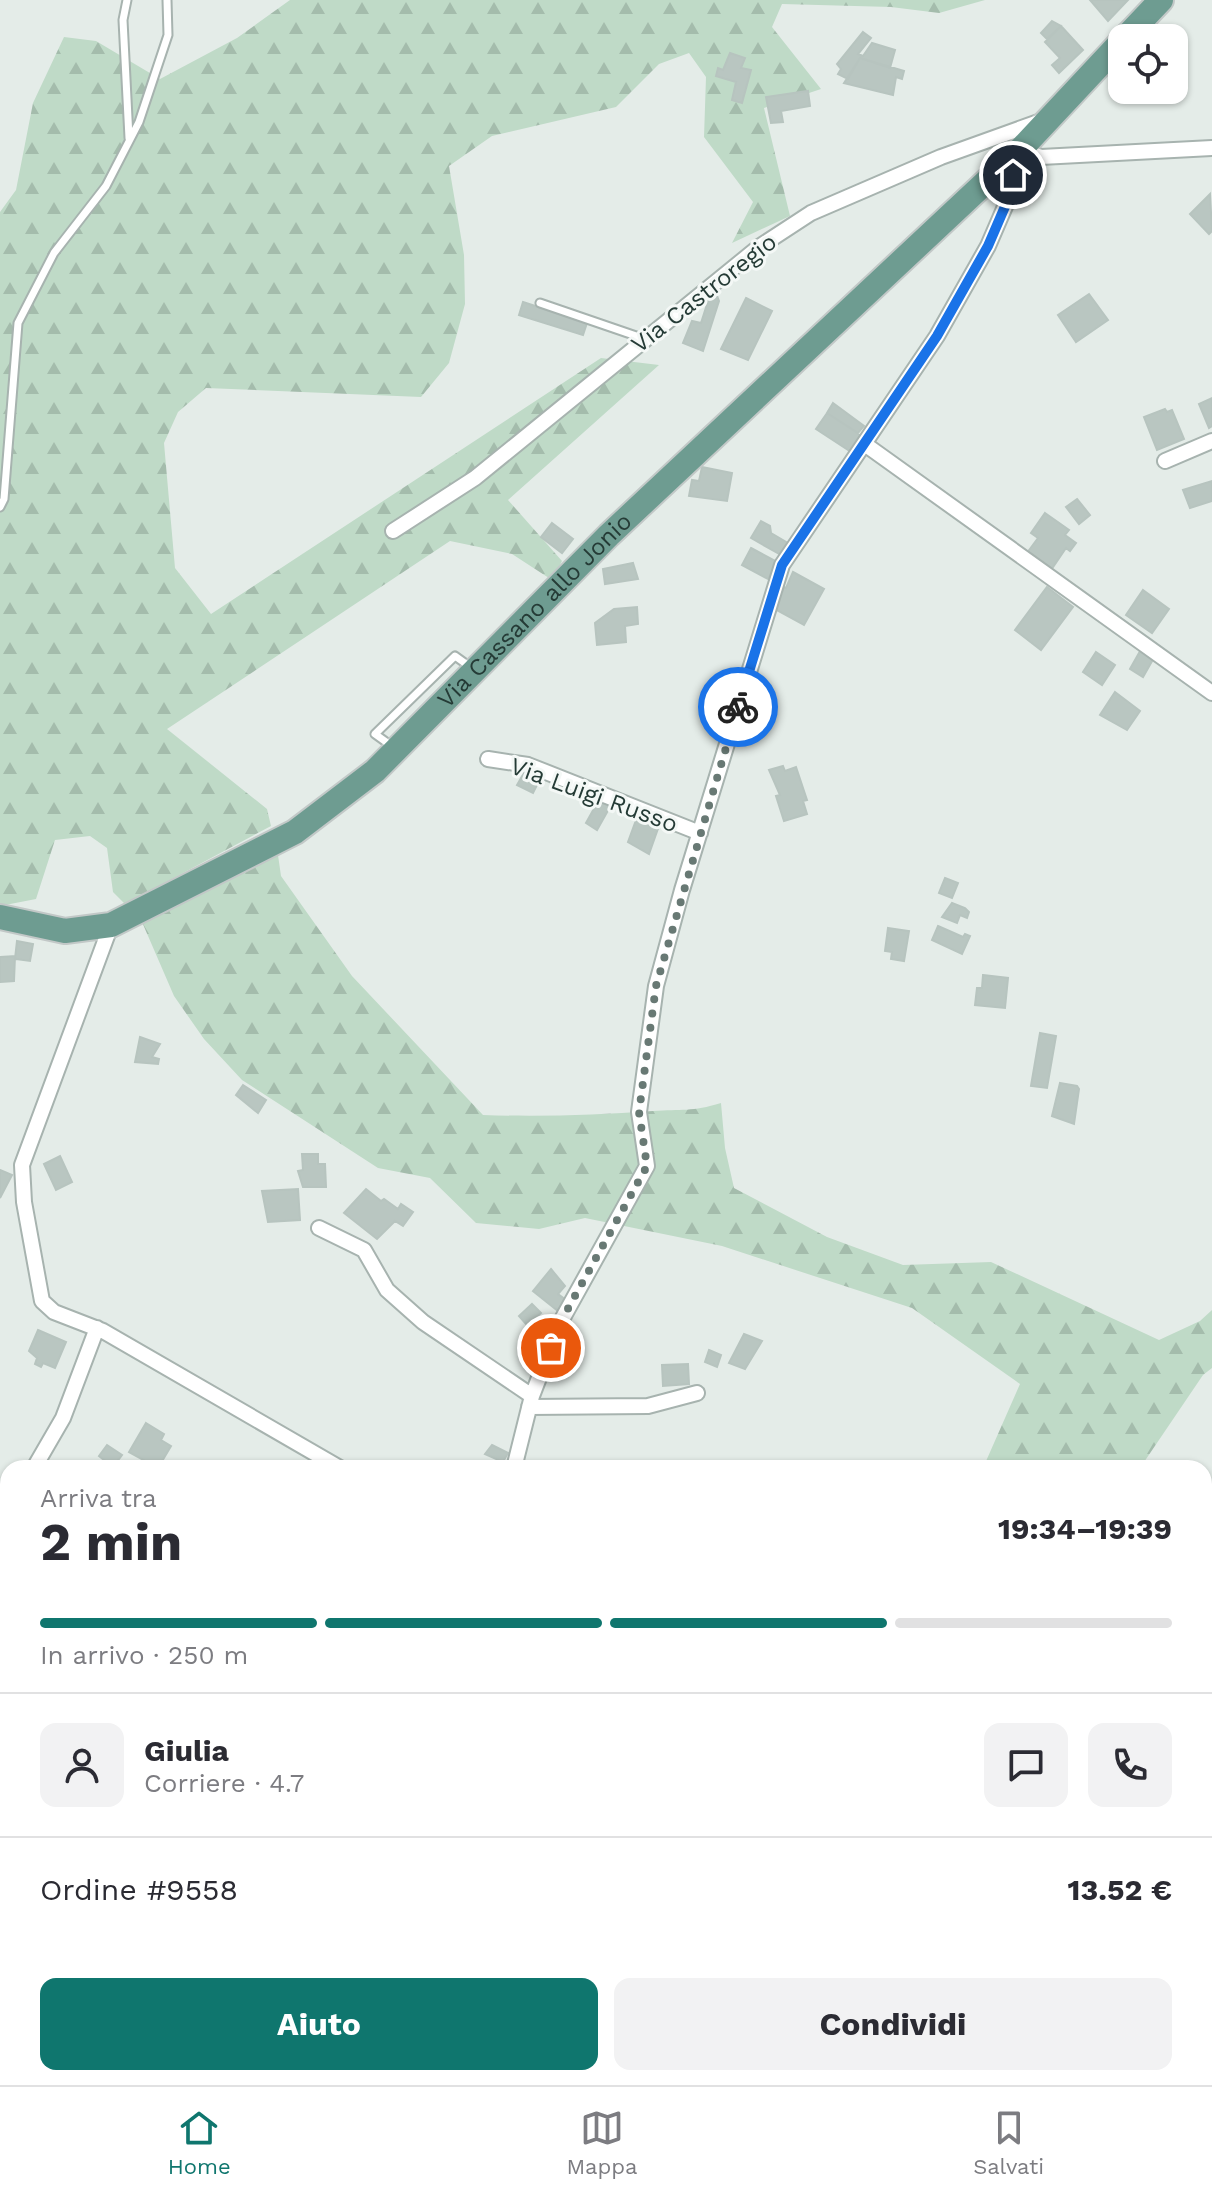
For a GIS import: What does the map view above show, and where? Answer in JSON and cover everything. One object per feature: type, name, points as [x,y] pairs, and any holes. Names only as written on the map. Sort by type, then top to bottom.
[{"type":"main road","name":"Via Cassano allo Jonio","points":[[1139,24],[1161,0]]},
{"type":"main road","name":"Via Cassano allo Jonio","points":[[1,918],[65,931],[111,925],[295,832],[375,771],[609,535],[1012,157],[1108,57]]},
{"type":"street","name":"Via Castroregio","points":[[393,531],[475,478],[759,247],[811,213],[967,147],[1052,117]]},
{"type":"street","points":[[516,1460],[531,1402],[560,1323],[647,1166],[639,1112],[656,986],[782,565],[937,336],[988,246],[1013,188],[1012,157],[1212,148]]},
{"type":"street","points":[[1165,461],[1212,441]]},
{"type":"street","points":[[866,445],[1212,693]]},
{"type":"street","name":"Via Luigi Russo","points":[[488,759],[528,765],[700,833]]},
{"type":"street","points":[[111,925],[22,1165],[24,1202],[42,1301],[54,1312],[97,1328],[326,1460]]},
{"type":"street","points":[[319,1228],[364,1250],[387,1290],[423,1322],[531,1402],[648,1406],[697,1393]]},
{"type":"street","points":[[39,1460],[63,1418],[97,1328]]},
{"type":"lane","points":[[127,0],[123,20],[129,140]]},
{"type":"lane","points":[[0,507],[4,499],[18,323],[54,253],[106,186],[129,140],[168,35],[167,0]]},
{"type":"lane","points":[[540,303],[645,339]]},
{"type":"green space","points":[[290,0],[985,0],[939,13],[891,7],[782,4],[772,27],[821,89],[764,108],[790,216],[732,243],[753,202],[704,137],[706,77],[689,53],[659,64],[616,107],[492,136],[449,166],[464,255],[465,304],[449,363],[421,397],[206,388],[178,412],[164,443],[175,568],[211,614],[601,358],[659,365],[508,500],[562,561],[552,580],[512,554],[450,541],[167,729],[267,809],[271,826],[125,904],[113,892],[107,848],[90,836],[55,840],[36,899],[5,905],[0,915],[0,212],[16,190],[33,103],[64,37],[96,41],[160,79],[237,38]]},
{"type":"green space","points":[[278,855],[281,876],[352,976],[483,1115],[611,1114],[694,1109],[721,1103],[725,1148],[734,1188],[827,1237],[903,1265],[991,1262],[1159,1340],[1200,1321],[1212,1310],[1212,1368],[1203,1375],[1145,1460],[987,1460],[1020,1384],[912,1308],[722,1246],[585,1218],[539,1229],[476,1223],[430,1178],[378,1168],[242,1080],[204,1039],[174,996],[142,922]]},
{"type":"building","points":[[1090,0],[1128,0],[1108,21]]},
{"type":"building","points":[[1052,21],[1061,26],[1047,39],[1041,33]]},
{"type":"building","points":[[1061,26],[1083,50],[1059,73],[1052,65],[1060,58],[1045,42]]},
{"type":"building","points":[[863,32],[871,38],[858,54],[863,56],[872,43],[895,50],[890,68],[860,58],[848,79],[838,74],[841,69],[837,64]]},
{"type":"building","points":[[730,53],[745,58],[741,68],[751,70],[742,103],[732,100],[736,82],[716,76],[718,68],[723,70]]},
{"type":"building","points":[[860,58],[904,71],[902,79],[896,77],[893,95],[844,83]]},
{"type":"building","points":[[808,91],[810,106],[781,111],[783,122],[771,123],[766,97]]},
{"type":"building","points":[[1210,194],[1212,231],[1209,234],[1190,214]]},
{"type":"building","points":[[716,293],[719,301],[703,351],[683,343],[692,321],[701,323],[709,298]]},
{"type":"building","points":[[1089,294],[1108,320],[1076,342],[1058,315]]},
{"type":"building","points":[[746,298],[772,311],[748,360],[721,349]]},
{"type":"building","points":[[523,302],[587,323],[583,335],[519,315]]},
{"type":"building","points":[[1212,398],[1212,426],[1209,428],[1199,404]]},
{"type":"building","points":[[833,403],[864,426],[858,433],[827,413]]},
{"type":"building","points":[[1165,409],[1167,412],[1172,410],[1184,439],[1157,450],[1144,417]]},
{"type":"building","points":[[827,413],[862,436],[851,452],[816,429]]},
{"type":"building","points":[[702,467],[732,473],[727,501],[689,496],[692,480],[699,481]]},
{"type":"building","points":[[1212,481],[1212,501],[1190,508],[1183,490]]},
{"type":"building","points":[[1077,499],[1090,515],[1079,524],[1066,507]]},
{"type":"building","points":[[1045,513],[1069,530],[1065,535],[1076,543],[1070,551],[1066,548],[1051,570],[1027,553],[1038,538],[1031,533]]},
{"type":"building","points":[[761,521],[770,526],[771,533],[788,543],[781,555],[751,538]]},
{"type":"building","points":[[552,523],[573,539],[562,553],[541,537]]},
{"type":"building","points":[[751,548],[777,562],[768,579],[742,565]]},
{"type":"building","points":[[633,563],[638,579],[605,584],[603,569]]},
{"type":"building","points":[[793,572],[824,589],[804,625],[773,608],[779,586],[786,588]]},
{"type":"building","points":[[1047,587],[1073,607],[1041,650],[1015,630]]},
{"type":"building","points":[[1143,590],[1169,609],[1152,633],[1126,615]]},
{"type":"building","points":[[637,607],[638,624],[625,626],[626,642],[597,645],[595,623],[614,609]]},
{"type":"building","points":[[1143,646],[1156,654],[1143,677],[1130,669]]},
{"type":"building","points":[[1096,652],[1115,665],[1102,685],[1083,672]]},
{"type":"building","points":[[1115,692],[1140,711],[1127,730],[1100,715]]},
{"type":"building","points":[[783,766],[785,771],[796,767],[807,800],[803,801],[807,814],[784,821],[776,796],[780,795],[769,770]]},
{"type":"building","points":[[525,771],[540,779],[533,793],[517,785]]},
{"type":"building","points":[[600,798],[611,805],[597,830],[586,823]]},
{"type":"building","points":[[639,812],[661,820],[649,854],[628,842]]},
{"type":"building","points":[[945,878],[958,883],[952,898],[939,893]]},
{"type":"building","points":[[952,903],[969,912],[967,918],[960,915],[957,923],[942,917]]},
{"type":"building","points":[[938,926],[963,937],[965,934],[970,936],[962,954],[932,940]]},
{"type":"building","points":[[888,928],[909,931],[904,961],[891,959],[892,952],[885,951]]},
{"type":"building","points":[[17,941],[33,944],[30,961],[15,959]]},
{"type":"building","points":[[15,956],[14,981],[0,982],[0,957]]},
{"type":"building","points":[[983,975],[1008,978],[1005,1008],[975,1005],[977,988],[982,988]]},
{"type":"building","points":[[1040,1033],[1056,1036],[1047,1088],[1031,1086]]},
{"type":"building","points":[[140,1037],[160,1044],[152,1057],[159,1059],[158,1064],[135,1062]]},
{"type":"building","points":[[1060,1083],[1079,1089],[1074,1124],[1052,1116]]},
{"type":"building","points":[[243,1085],[266,1100],[258,1113],[236,1095]]},
{"type":"building","points":[[302,1154],[318,1154],[318,1164],[325,1164],[326,1187],[303,1187],[298,1171],[303,1170]]},
{"type":"building","points":[[60,1156],[72,1182],[56,1190],[44,1164]]},
{"type":"building","points":[[0,1170],[12,1175],[0,1198]]},
{"type":"building","points":[[298,1189],[300,1220],[268,1222],[262,1191]]},
{"type":"building","points":[[366,1189],[381,1201],[384,1199],[398,1209],[401,1204],[413,1212],[403,1226],[395,1221],[377,1239],[344,1213]]},
{"type":"building","points":[[551,1269],[565,1286],[558,1294],[566,1300],[558,1311],[533,1291]]},
{"type":"building","points":[[532,1304],[541,1313],[527,1325],[519,1316]]},
{"type":"building","points":[[38,1330],[66,1342],[55,1368],[43,1363],[41,1367],[35,1364],[37,1358],[29,1351]]},
{"type":"building","points":[[744,1334],[762,1341],[745,1369],[729,1363]]},
{"type":"building","points":[[709,1350],[721,1355],[717,1367],[705,1362]]},
{"type":"building","points":[[688,1364],[689,1384],[663,1386],[662,1365]]},
{"type":"building","points":[[146,1423],[164,1434],[161,1440],[171,1446],[163,1460],[144,1460],[129,1452]]},
{"type":"building","points":[[107,1445],[122,1455],[118,1460],[104,1460],[99,1456]]},
{"type":"building","points":[[492,1445],[508,1453],[504,1460],[485,1454]]},
{"type":"way so far","points":[[551,1348],[560,1323],[625,1211],[647,1166],[639,1112],[656,986],[738,707]]},
{"type":"route","points":[[738,707],[782,565],[937,336],[988,246],[1013,188],[1013,175]]}]
